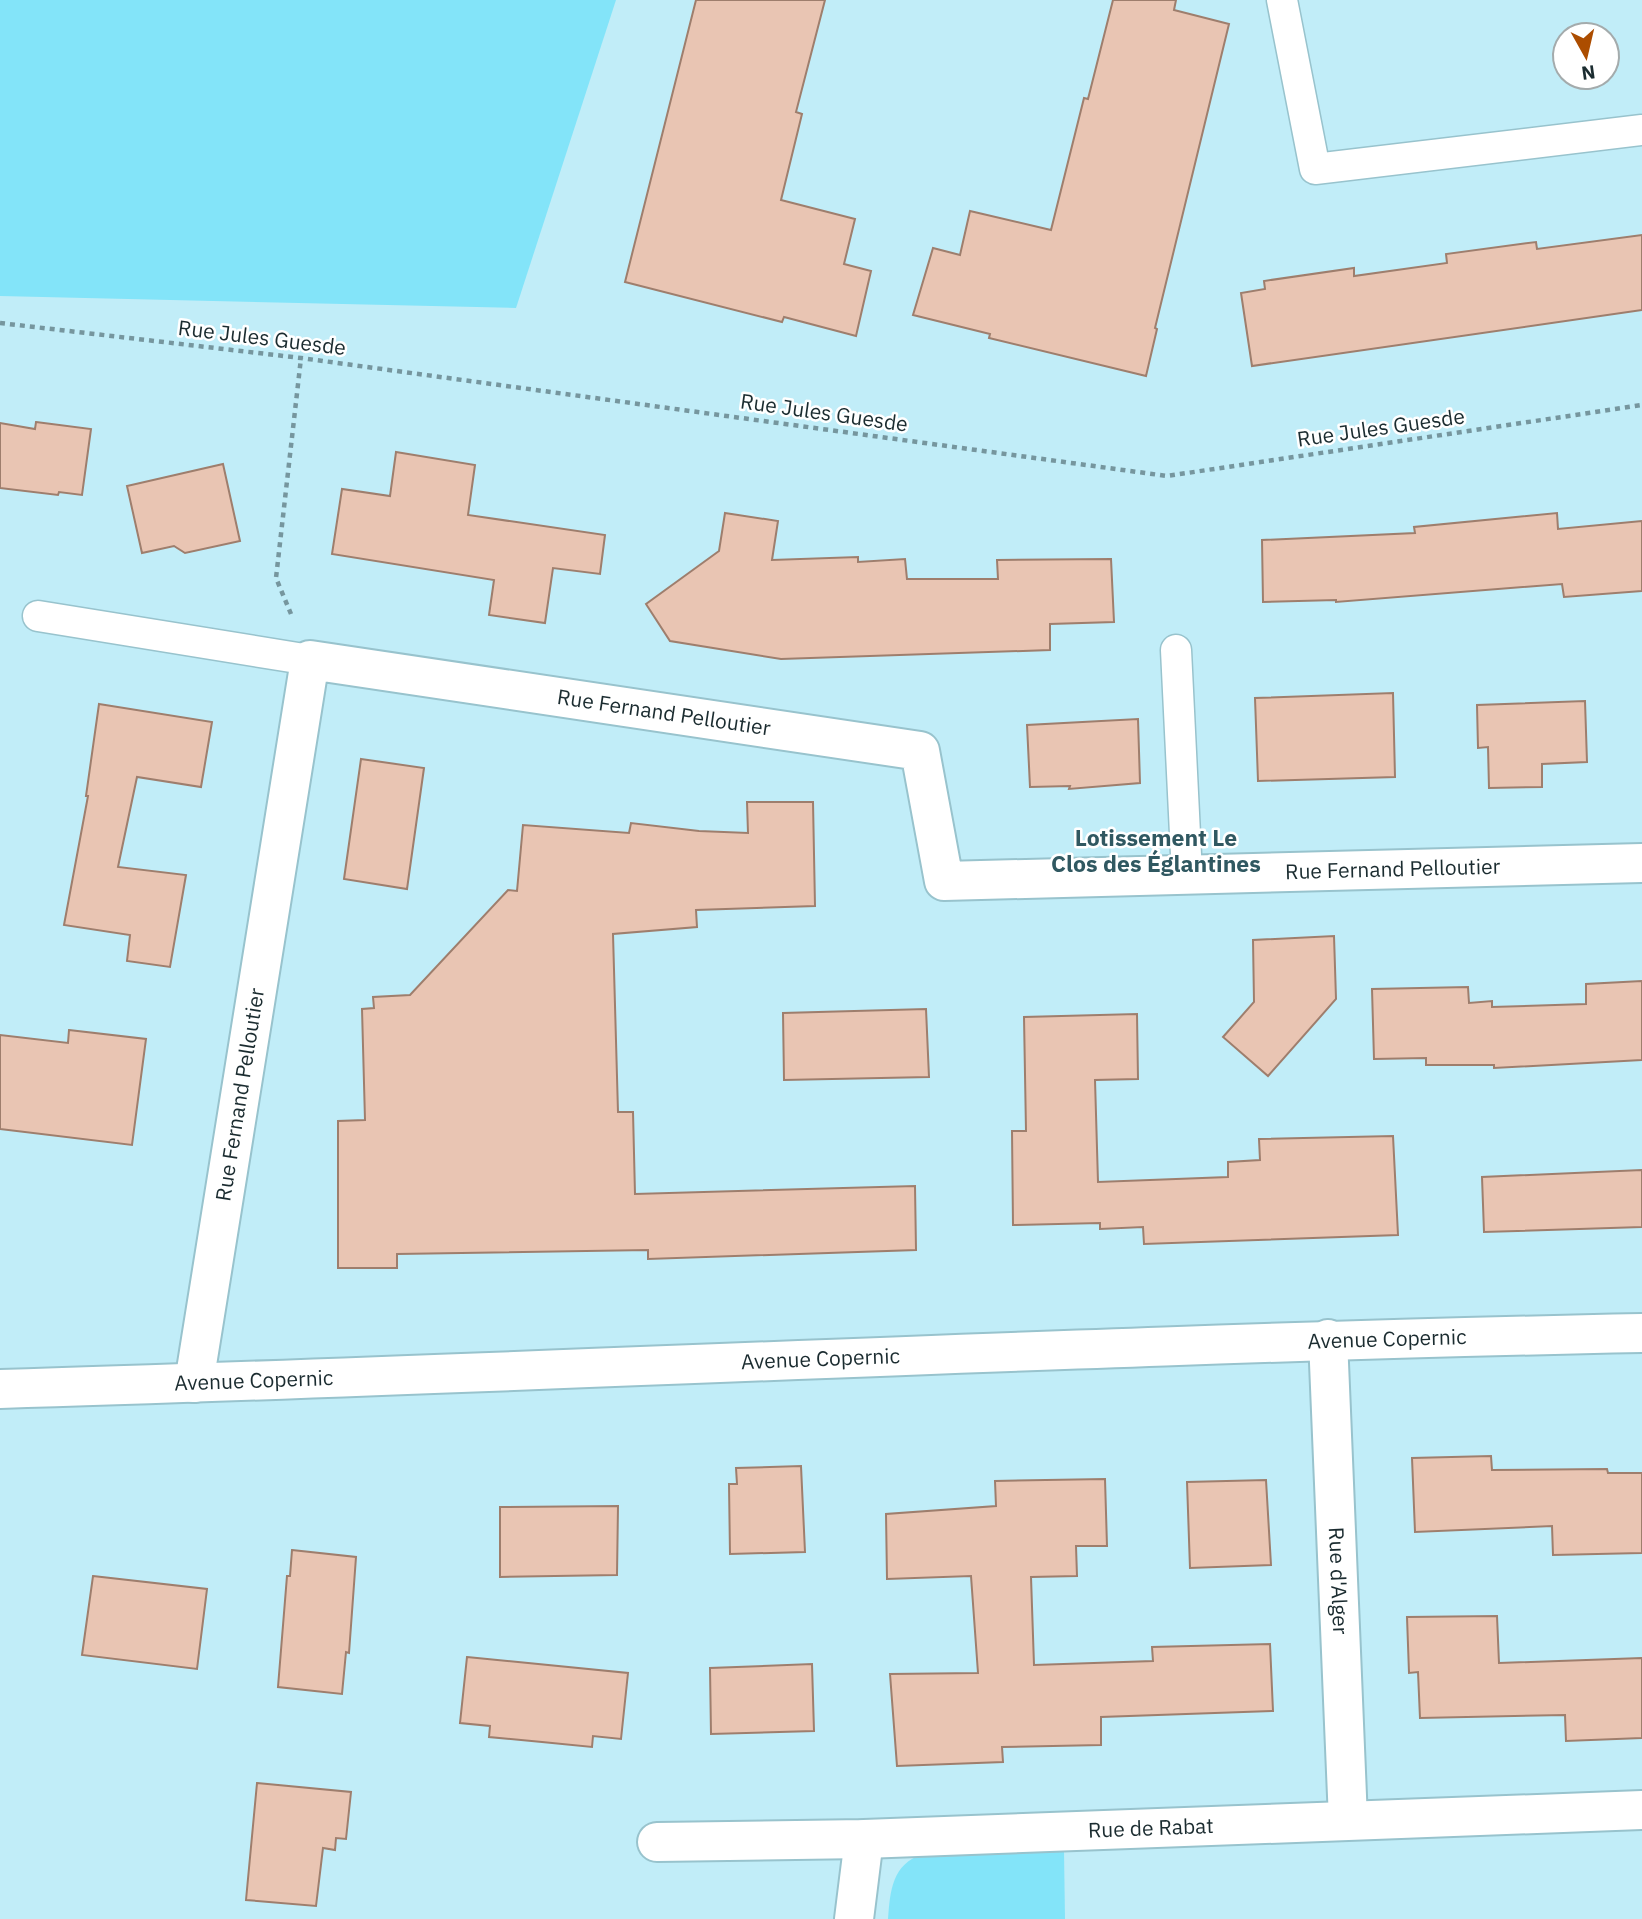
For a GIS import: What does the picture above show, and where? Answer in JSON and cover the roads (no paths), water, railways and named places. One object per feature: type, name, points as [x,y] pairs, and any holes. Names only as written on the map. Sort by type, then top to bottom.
[{"type":"street","name":"Rue Fernand Pelloutier","points":[[194,1384],[310,660],[920,751],[944,881],[1642,863]]},
{"type":"street","name":"Avenue Copernic","points":[[0,1389],[194,1384],[1328,1339],[1642,1333]]},
{"type":"street","name":"Rue d'Alger","points":[[1328,1339],[1348,1820]]},
{"type":"street","name":"Rue de Rabat","points":[[657,1842],[864,1839],[1642,1810]]},
{"type":"street","points":[[854,1919],[864,1839]]},
{"type":"lane","points":[[1282,0],[1315,169],[1642,130]]},
{"type":"lane","points":[[38,617],[310,660]]},
{"type":"lane","points":[[1176,650],[1187,875]]},
{"type":"district","name":"Lotissement Le Clos des Églantines","points":[[1156,851]]}]
